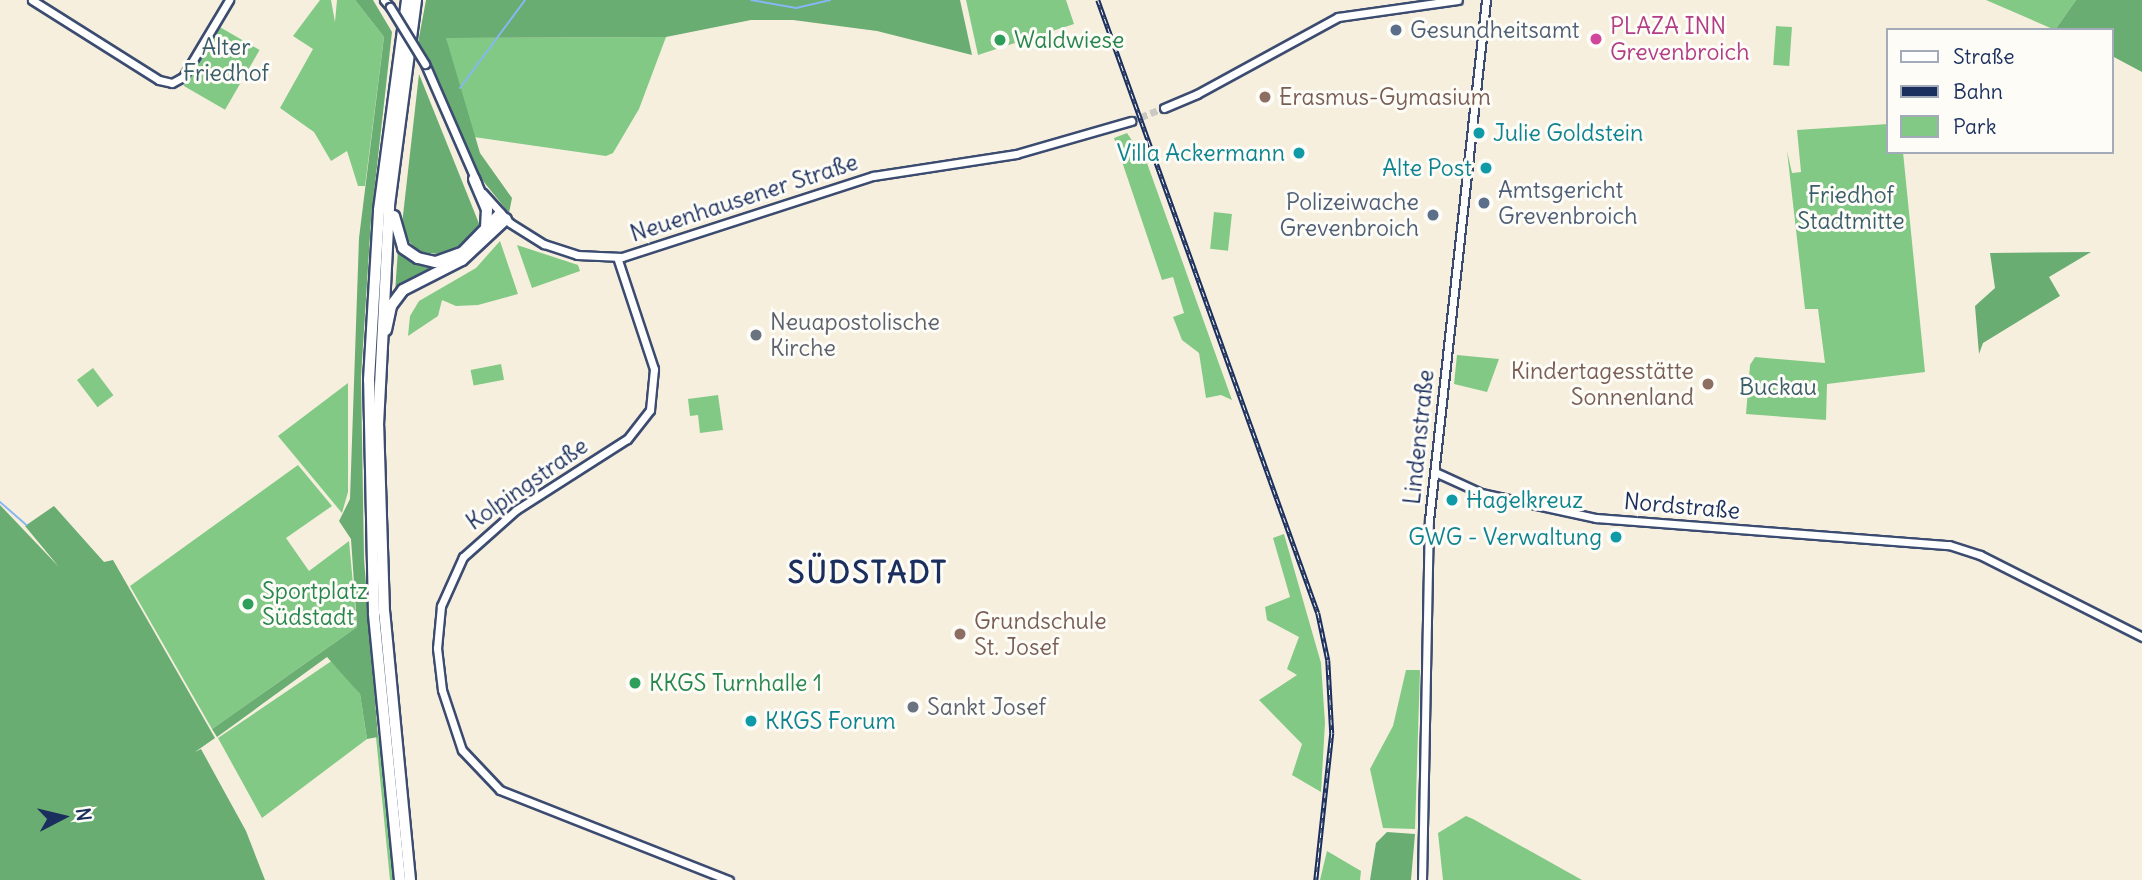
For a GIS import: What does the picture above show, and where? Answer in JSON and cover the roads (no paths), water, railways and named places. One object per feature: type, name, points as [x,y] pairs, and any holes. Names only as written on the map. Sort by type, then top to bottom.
[{"type":"highway","points":[[409,1],[379,379],[384,623],[410,880]]},
{"type":"highway","points":[[400,880],[374,613],[369,393],[377,229],[409,1]]},
{"type":"highway","points":[[396,141],[394,223],[407,252],[428,262],[446,260],[503,217]]},
{"type":"highway","points":[[474,179],[488,214],[484,231]]},
{"type":"highway","points":[[379,379],[388,316],[396,298],[411,285],[463,260],[503,217]]},
{"type":"main road","points":[[32,0],[159,80],[174,83],[183,77],[229,0]]},
{"type":"main road","name":"Neuenhausener Straße","points":[[384,0],[425,64],[474,179],[503,217],[558,250],[617,257],[654,249],[873,176],[1016,154],[1131,121]]},
{"type":"main road","points":[[1164,107],[1197,94],[1338,17],[1458,0]]},
{"type":"main road","name":"Lindenstraße","points":[[1422,880],[1421,814],[1428,535],[1486,0]]},
{"type":"main road","name":"Kolpingstraße","points":[[617,257],[654,369],[650,410],[627,439],[516,510],[463,556],[441,606],[438,652],[442,691],[459,745],[500,790],[729,880]]},
{"type":"main road","name":"Nordstraße","points":[[1434,472],[1486,494],[1605,519],[1934,542],[1980,555],[2142,636]]},
{"type":"waterway","points":[[460,88],[525,0]]},
{"type":"waterway","points":[[751,0],[796,8],[830,0]]},
{"type":"waterway","points":[[0,502],[26,525]]},
{"type":"tunnel","points":[[1131,121],[1164,108]]},
{"type":"railway","points":[[1098,0],[1318,613],[1328,660],[1332,733],[1316,880]]},
{"type":"place","name":"Gesundheitsamt","points":[[1396,30]]},
{"type":"place","name":"PLAZA INN Grevenbroich","points":[[1596,39]]},
{"type":"place","name":"Waldwiese","points":[[1000,40]]},
{"type":"place","name":"Erasmus-Gymasium","points":[[1265,97]]},
{"type":"place","name":"Julie Goldstein","points":[[1479,133]]},
{"type":"place","name":"Villa Ackermann","points":[[1299,153]]},
{"type":"place","name":"Alte Post","points":[[1486,168]]},
{"type":"place","name":"Amtsgericht Grevenbroich","points":[[1484,203]]},
{"type":"place","name":"Polizeiwache Grevenbroich","points":[[1433,215]]},
{"type":"place","name":"Neuapostolische Kirche","points":[[756,335]]},
{"type":"place","name":"Kindertagesstätte Sonnenland","points":[[1708,384]]},
{"type":"place","name":"Hagelkreuz","points":[[1452,500]]},
{"type":"place","name":"GWG - Verwaltung","points":[[1616,537]]},
{"type":"place","name":"Sportplatz Südstadt","points":[[248,604]]},
{"type":"place","name":"Grundschule St. Josef","points":[[960,634]]},
{"type":"place","name":"KKGS Turnhalle 1","points":[[635,683]]},
{"type":"place","name":"Sankt Josef","points":[[913,707]]},
{"type":"place","name":"KKGS Forum","points":[[751,721]]},
{"type":"district","name":"SÜDSTADT","points":[[868,572]]},
{"type":"park label","name":"Alter Friedhof","points":[[226,60]]},
{"type":"park label","name":"Friedhof Stadtmitte","points":[[1851,208]]},
{"type":"park label","name":"Buckau","points":[[1778,387]]}]
